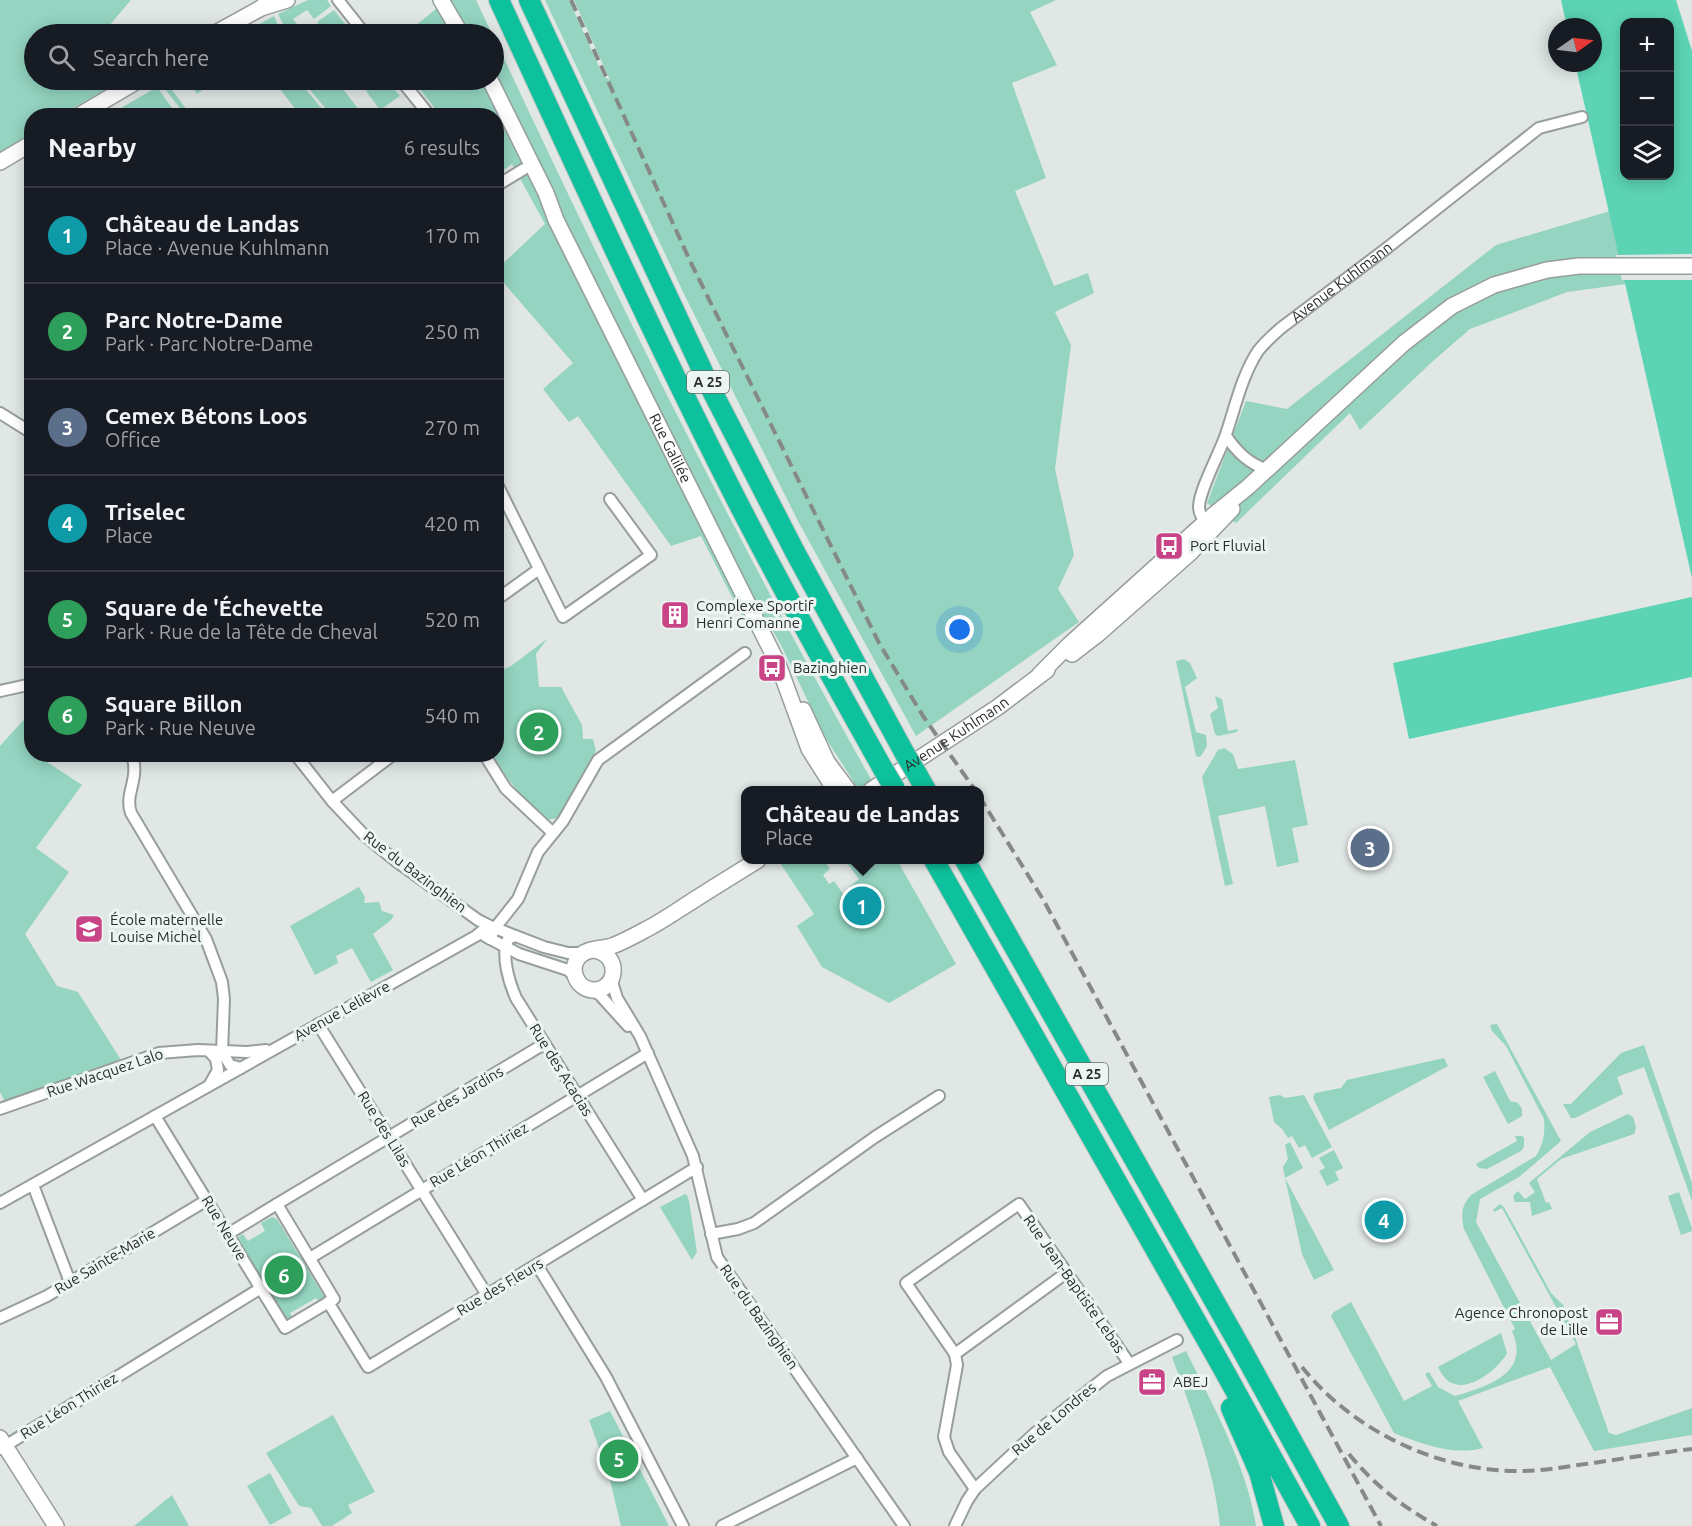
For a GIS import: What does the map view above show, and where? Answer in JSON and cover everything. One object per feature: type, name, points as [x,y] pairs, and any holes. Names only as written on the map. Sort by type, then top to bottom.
[{"type":"highway","name":"A 25","points":[[499,0],[664,353],[720,467],[883,769],[884,786]]},
{"type":"highway","name":"A 25","points":[[529,0],[711,388],[795,552],[921,782]]},
{"type":"highway","name":"A 25","points":[[936,864],[1110,1170],[1214,1363]]},
{"type":"highway","name":"A 25","points":[[967,864],[1208,1289],[1339,1526]]},
{"type":"highway","points":[[1214,1363],[1259,1472],[1274,1526]]},
{"type":"highway","points":[[1214,1363],[1310,1526]]},
{"type":"street","points":[[231,24],[266,4],[287,0]]},
{"type":"street","points":[[338,0],[357,24]]},
{"type":"street","points":[[441,0],[455,24]]},
{"type":"street","points":[[451,0],[464,24]]},
{"type":"street","points":[[92,108],[122,90]]},
{"type":"street","points":[[409,90],[424,108]]},
{"type":"street","name":"Rue Galilée","points":[[488,90],[496,108]]},
{"type":"street","name":"Rue Galilée","points":[[495,90],[504,108]]},
{"type":"street","name":"Rue Galilée","points":[[504,108],[546,193],[556,220]]},
{"type":"street","name":"Avenue Kuhlmann","points":[[1209,526],[1200,513],[1200,500],[1254,359],[1267,342],[1281,328],[1539,128],[1582,117]]},
{"type":"street","name":"Rue Galilée","points":[[504,126],[524,169],[556,220],[751,608],[783,677],[809,749],[832,786]]},
{"type":"street","points":[[0,162],[24,148]]},
{"type":"street","points":[[504,181],[524,169]]},
{"type":"street","name":"Avenue Kuhlmann","points":[[890,786],[1040,674],[1070,644],[1209,526],[1404,343],[1442,313],[1465,299],[1502,282],[1565,267],[1692,267]]},
{"type":"street","points":[[0,413],[24,428]]},
{"type":"street","points":[[1226,436],[1245,458],[1268,470]]},
{"type":"street","points":[[504,498],[563,617],[651,555],[610,499]]},
{"type":"street","points":[[504,594],[539,569]]},
{"type":"street","points":[[490,939],[495,928],[518,899],[538,852],[563,821],[597,760],[745,653]]},
{"type":"street","name":"Rue Galilée","points":[[783,677],[804,711],[827,762],[845,786]]},
{"type":"street","points":[[0,692],[24,686]]},
{"type":"street","points":[[134,762],[136,772],[128,805],[206,939],[220,974],[224,994],[222,1052],[230,1065],[241,1068]]},
{"type":"street","name":"Rue du Bazinghien","points":[[301,762],[332,801],[364,835],[478,920],[514,936],[568,954],[589,952]]},
{"type":"street","points":[[332,801],[383,762]]},
{"type":"street","points":[[489,762],[506,789],[553,833]]},
{"type":"street","points":[[576,978],[577,960],[589,952],[615,945],[648,929],[752,864]]},
{"type":"street","points":[[476,936],[486,928],[495,928]]},
{"type":"street","points":[[476,936],[490,939],[534,960],[568,970],[582,986],[591,990],[604,987],[613,973],[618,954],[648,929]]},
{"type":"street","name":"Avenue Lelièvre","points":[[0,1203],[476,936]]},
{"type":"street","points":[[505,948],[508,939],[514,936]]},
{"type":"street","name":"Rue des Acacias","points":[[505,948],[514,992],[544,1044],[643,1200]]},
{"type":"street","points":[[589,952],[600,951],[608,956],[613,973]]},
{"type":"street","name":"Rue du Bazinghien","points":[[613,973],[612,985],[617,998],[638,1031],[697,1167],[717,1257],[904,1526]]},
{"type":"street","name":"Rue du Bazinghien","points":[[591,990],[600,995],[626,1023],[648,1053]]},
{"type":"street","name":"Rue des Lilas","points":[[318,1024],[487,1295]]},
{"type":"street","name":"Rue Wacquez Lalo","points":[[0,1109],[150,1055],[168,1051],[254,1052],[284,1043]]},
{"type":"street","name":"Rue des Jardins","points":[[228,1234],[544,1044]]},
{"type":"street","points":[[208,1086],[216,1077],[218,1070],[216,1059],[209,1051]]},
{"type":"street","name":"Rue Léon Thiriez","points":[[310,1258],[648,1053]]},
{"type":"street","points":[[711,1234],[738,1229],[754,1223],[875,1137],[939,1096]]},
{"type":"street","name":"Rue Neuve","points":[[155,1116],[285,1328],[328,1302]]},
{"type":"street","name":"Rue des Fleurs","points":[[310,1258],[334,1299],[328,1302],[368,1367],[697,1167]]},
{"type":"street","points":[[33,1185],[70,1282]]},
{"type":"street","name":"Rue Sainte-Marie","points":[[0,1318],[70,1282],[207,1200]]},
{"type":"street","points":[[277,1204],[310,1258]]},
{"type":"street","name":"Rue Jean-Baptiste Lebas","points":[[955,1354],[906,1283],[1019,1204],[1129,1363]]},
{"type":"street","points":[[537,1265],[614,1390],[683,1526]]},
{"type":"street","points":[[975,1489],[949,1452],[944,1437],[957,1365],[955,1354],[1066,1273]]},
{"type":"street","name":"Rue Léon Thiriez","points":[[1,1447],[261,1288]]},
{"type":"street","name":"Rue de Londres","points":[[955,1526],[975,1489],[1070,1404],[1098,1382],[1129,1363],[1177,1340]]},
{"type":"street","points":[[1,1447],[47,1526]]},
{"type":"street","points":[[1,1447],[56,1526]]},
{"type":"street","points":[[723,1526],[857,1458]]},
{"type":"shaded area","points":[[0,0],[131,0],[111,24],[24,24],[24,90],[105,90],[73,108],[24,108],[24,137],[0,152]]},
{"type":"shaded area","points":[[308,0],[327,0],[331,6],[314,19],[307,10],[293,19],[297,24],[283,24],[278,14]]},
{"type":"shaded area","points":[[447,0],[476,0],[487,24],[417,24]]},
{"type":"shaded area","points":[[545,0],[569,0],[603,76],[610,80],[574,0],[1056,0],[1030,12],[1057,65],[1012,83],[1046,178],[1015,191],[1054,286],[1088,273],[1094,293],[1055,312],[1071,345],[1055,469],[1074,555],[1058,589],[1079,622],[916,736],[799,523],[685,296]]},
{"type":"shaded area","points":[[1561,0],[1676,0],[1692,51],[1692,578],[1577,72],[1602,72],[1602,18],[1565,18]]},
{"type":"shaded area","points":[[334,10],[345,24],[318,24],[317,22]]},
{"type":"shaded area","points":[[274,16],[278,24],[259,24]]},
{"type":"shaded area","points":[[504,58],[678,418],[875,786],[856,786],[825,737],[769,624],[749,630],[701,536],[671,546],[578,416],[569,422],[543,389],[573,363],[504,283],[504,262],[545,224],[512,164],[504,170],[504,108],[435,108],[421,90],[504,90]]},
{"type":"shaded area","points":[[152,90],[159,90],[172,108],[121,108]]},
{"type":"shaded area","points":[[166,90],[172,90],[186,108],[180,108]]},
{"type":"shaded area","points":[[281,90],[306,90],[321,108],[295,108]]},
{"type":"shaded area","points":[[310,90],[344,90],[358,108],[325,108]]},
{"type":"shaded area","points":[[395,90],[400,96],[383,108],[379,108],[366,91]]},
{"type":"shaded area","points":[[1610,211],[1626,284],[1567,292],[1470,329],[1360,430],[1350,413],[1236,523],[1207,503],[1246,401],[1287,409],[1496,245]]},
{"type":"shaded area","points":[[1692,597],[1692,677],[1409,739],[1393,663]]},
{"type":"shaded area","points":[[547,639],[536,654],[539,687],[561,687],[582,725],[583,739],[593,739],[596,751],[558,818],[546,820],[516,789],[497,762],[504,762],[504,669]]},
{"type":"shaded area","points":[[1184,659],[1190,663],[1197,678],[1185,687],[1196,732],[1206,735],[1207,746],[1198,757],[1176,661]]},
{"type":"shaded area","points":[[1215,696],[1222,699],[1228,731],[1238,729],[1237,732],[1218,736],[1215,734],[1210,714],[1218,708]]},
{"type":"shaded area","points":[[24,719],[24,762],[47,762],[82,785],[36,848],[69,872],[25,934],[57,986],[78,992],[121,1060],[5,1102],[0,1092],[0,746]]},
{"type":"shaded area","points":[[1224,748],[1233,754],[1238,769],[1295,760],[1308,825],[1292,828],[1299,862],[1277,867],[1265,806],[1218,816],[1233,884],[1225,886],[1202,777],[1218,750]]},
{"type":"shaded area","points":[[781,864],[827,864],[830,869],[823,875],[829,884],[834,881],[853,907],[849,912],[852,915],[857,913],[864,922],[876,914],[859,891],[854,894],[849,887],[859,879],[848,864],[899,864],[956,964],[889,1003],[822,967],[797,926],[814,914]]},
{"type":"shaded area","points":[[359,887],[365,897],[364,903],[379,902],[382,911],[394,915],[373,934],[393,970],[371,982],[352,948],[336,956],[338,963],[315,975],[290,926]]},
{"type":"shaded area","points":[[1497,1024],[1561,1141],[1519,1177],[1480,1199],[1476,1222],[1551,1360],[1576,1344],[1502,1208],[1494,1212],[1493,1210],[1500,1204],[1504,1207],[1551,1293],[1564,1306],[1609,1433],[1616,1435],[1692,1408],[1692,1435],[1594,1451],[1550,1367],[1458,1401],[1483,1448],[1449,1450],[1416,1441],[1394,1433],[1331,1316],[1351,1302],[1404,1401],[1432,1386],[1425,1374],[1429,1372],[1438,1387],[1455,1396],[1492,1382],[1511,1368],[1516,1358],[1512,1331],[1515,1329],[1464,1229],[1463,1211],[1471,1195],[1536,1156],[1544,1133],[1544,1119],[1506,1046],[1492,1031],[1490,1025]]},
{"type":"shaded area","points":[[1644,1045],[1692,1183],[1692,1201],[1644,1067],[1617,1077],[1623,1094],[1575,1118],[1571,1118],[1563,1104],[1571,1104],[1621,1053]]},
{"type":"shaded area","points":[[1444,1058],[1448,1066],[1329,1130],[1313,1098],[1315,1093],[1341,1088],[1347,1080]]},
{"type":"shaded area","points":[[1495,1071],[1510,1101],[1518,1103],[1522,1109],[1522,1116],[1508,1124],[1483,1077]]},
{"type":"shaded area","points":[[1280,1095],[1285,1098],[1304,1095],[1332,1147],[1312,1158],[1305,1145],[1299,1148],[1292,1136],[1288,1138],[1274,1122],[1269,1097]]},
{"type":"shaded area","points":[[1628,1114],[1633,1117],[1636,1128],[1634,1134],[1561,1159],[1537,1179],[1546,1203],[1549,1202],[1552,1209],[1532,1216],[1530,1202],[1515,1202],[1513,1196],[1518,1191],[1525,1199],[1535,1192],[1529,1183],[1590,1132]]},
{"type":"shaded area","points":[[1515,1136],[1524,1138],[1524,1147],[1521,1151],[1487,1169],[1479,1168],[1476,1164],[1517,1141]]},
{"type":"shaded area","points":[[1290,1142],[1303,1168],[1285,1178],[1283,1167],[1288,1159],[1285,1145]]},
{"type":"shaded area","points":[[1334,1150],[1343,1168],[1335,1172],[1339,1180],[1327,1186],[1319,1171],[1325,1168],[1319,1158]]},
{"type":"shaded area","points":[[1285,1178],[1334,1270],[1314,1280],[1302,1254]]},
{"type":"shaded area","points":[[1679,1192],[1692,1228],[1692,1231],[1681,1235],[1668,1196]]},
{"type":"shaded area","points":[[685,1194],[689,1201],[697,1252],[692,1260],[660,1207]]},
{"type":"shaded area","points":[[272,1217],[277,1219],[325,1298],[321,1305],[316,1298],[290,1313],[294,1320],[292,1322],[286,1319],[238,1242],[238,1237],[243,1234],[248,1241],[265,1231],[261,1223]]},
{"type":"shaded area","points":[[1501,1333],[1507,1353],[1492,1371],[1477,1381],[1462,1385],[1452,1383],[1443,1375],[1438,1367]]},
{"type":"shaded area","points":[[1186,1351],[1237,1458],[1256,1526],[1220,1526],[1213,1483],[1172,1357]]},
{"type":"shaded area","points":[[610,1411],[669,1526],[621,1526],[609,1476],[589,1420]]},
{"type":"shaded area","points":[[333,1415],[375,1492],[348,1505],[352,1513],[332,1526],[322,1526],[311,1508],[299,1506],[266,1453]]},
{"type":"shaded area","points":[[270,1473],[292,1513],[270,1525],[247,1486]]},
{"type":"shaded area","points":[[172,1495],[189,1526],[134,1526]]},
{"type":"pier","points":[[1692,254],[1692,280],[1622,280],[1616,255]]},
{"type":"railway","points":[[571,0],[691,263],[879,643],[923,716],[972,786]]},
{"type":"railway","points":[[984,804],[1044,901],[1381,1526]]},
{"type":"railway","points":[[1302,1367],[1323,1390],[1372,1428],[1400,1443],[1459,1464],[1490,1469],[1530,1471],[1692,1449]]},
{"type":"railway","points":[[1349,1454],[1390,1494],[1437,1526]]},
{"type":"place","name":"Port Fluvial","points":[[1169,546]]},
{"type":"place","name":"Complexe Sportif Henri Comanne","points":[[675,615]]},
{"type":"place","name":"Bazinghien","points":[[772,668]]},
{"type":"place","name":"Parc Notre-Dame","points":[[539,732]]},
{"type":"place","name":"Cemex Bétons Loos","points":[[1370,848]]},
{"type":"place","name":"Château de Landas","points":[[862,906]]},
{"type":"place","name":"École maternelle Louise Michel","points":[[89,929]]},
{"type":"place","name":"Triselec","points":[[1384,1220]]},
{"type":"place","name":"Square Billon","points":[[284,1275]]},
{"type":"place","name":"Agence Chronopost de Lille","points":[[1609,1322]]},
{"type":"place","name":"ABEJ","points":[[1152,1382]]},
{"type":"place","name":"Square de 'Échevette","points":[[619,1459]]}]
